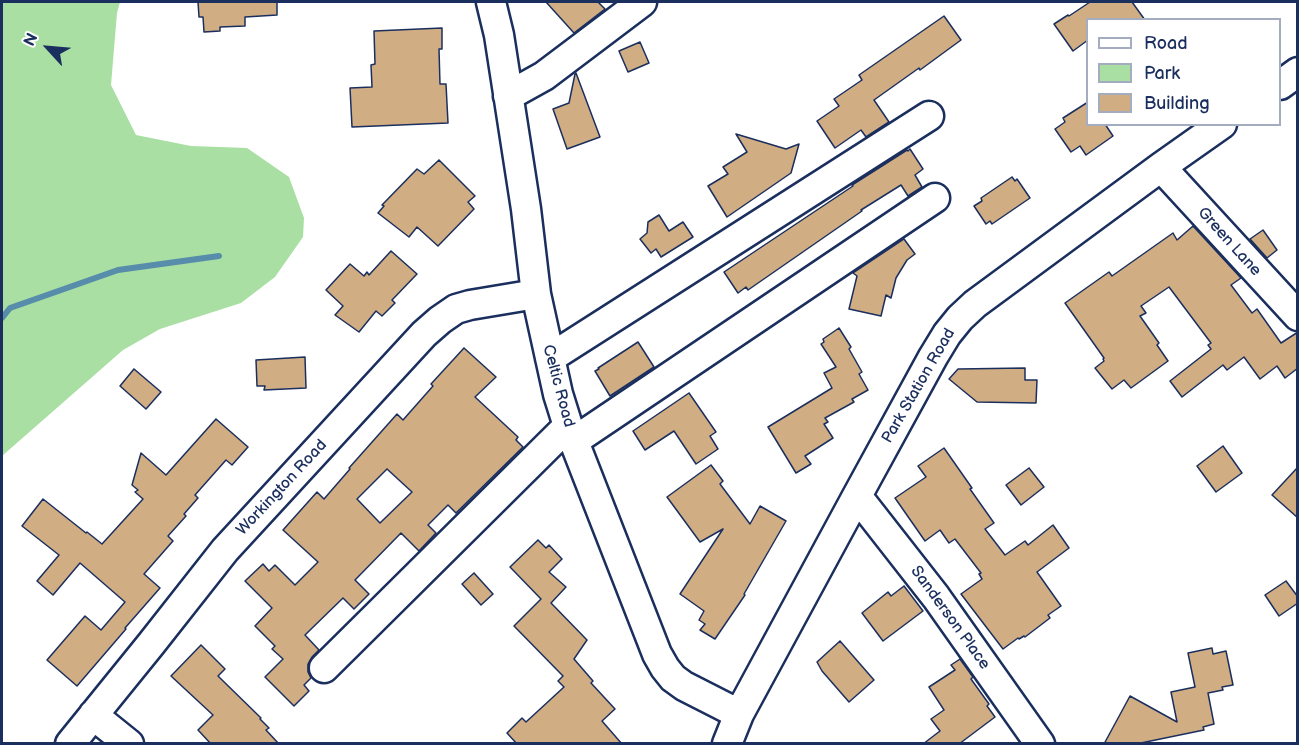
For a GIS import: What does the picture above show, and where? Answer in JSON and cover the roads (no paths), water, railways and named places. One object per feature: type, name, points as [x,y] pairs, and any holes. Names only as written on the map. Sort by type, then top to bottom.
[{"type":"street","name":"Celtic Road","points":[[491,2],[499,35],[526,209],[536,294],[558,394],[571,433],[657,654],[665,668],[684,686],[739,714]]},
{"type":"street","points":[[508,96],[544,76],[642,2]]},
{"type":"street","points":[[1281,84],[1298,72]]},
{"type":"street","points":[[550,358],[929,116]]},
{"type":"street","name":"Park Station Road","points":[[727,744],[739,714],[947,334],[975,304],[1219,126]]},
{"type":"street","name":"Green Lane","points":[[1161,167],[1298,316]]},
{"type":"street","points":[[324,668],[571,433],[935,198]]},
{"type":"street","name":"Workington Road","points":[[70,744],[225,550],[424,334],[456,309],[536,294]]},
{"type":"street","name":"Sanderson Place","points":[[857,495],[936,597],[1040,744]]},
{"type":"street","points":[[93,715],[129,744]]},
{"type":"waterway","points":[[2,318],[10,308],[118,270],[219,256]]}]
